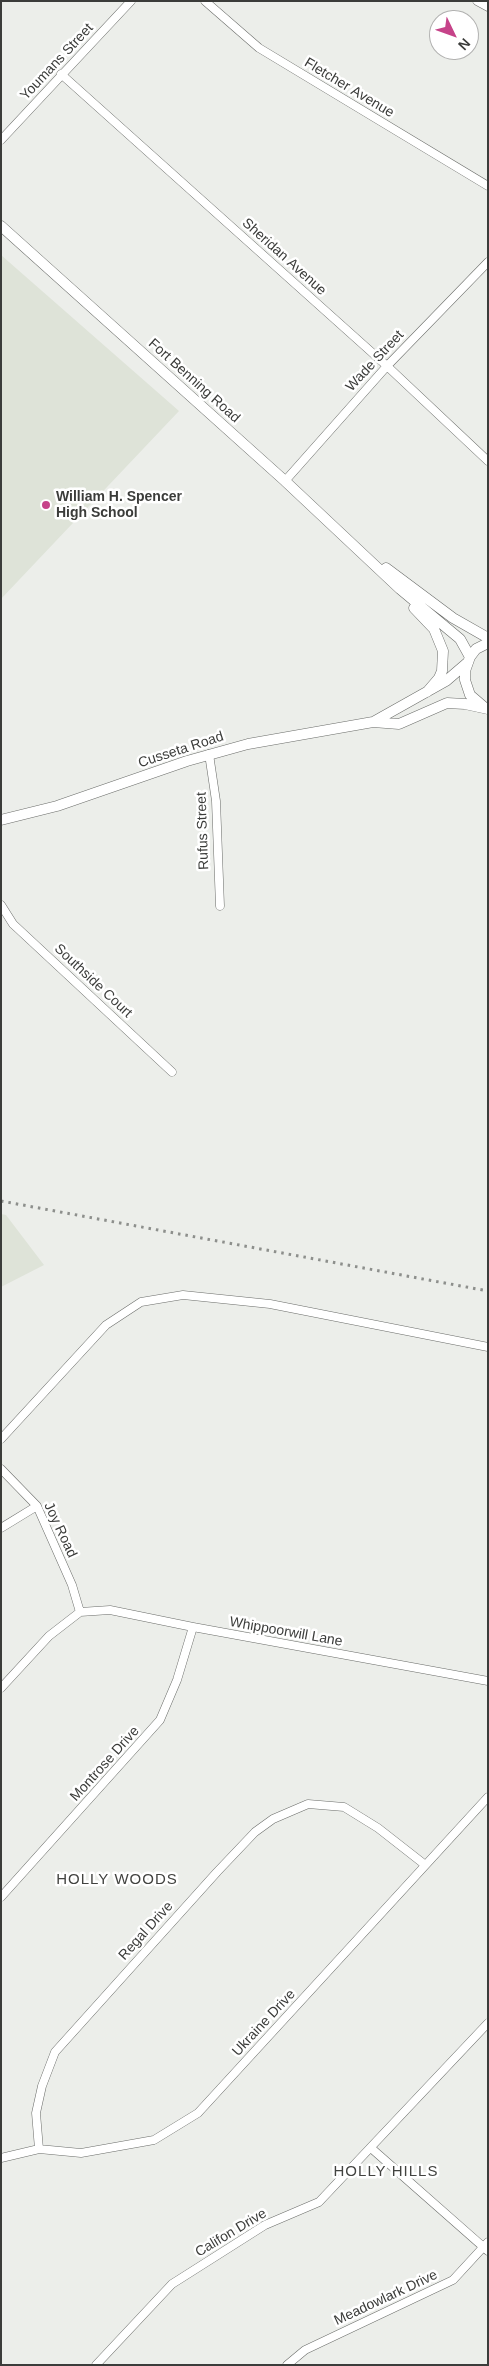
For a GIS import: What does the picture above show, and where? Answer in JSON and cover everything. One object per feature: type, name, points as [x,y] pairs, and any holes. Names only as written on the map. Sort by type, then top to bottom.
[{"type":"street","name":"Fletcher Avenue","points":[[206,1],[259,48],[488,186]]},
{"type":"street","points":[[477,1],[488,7]]},
{"type":"street","name":"Youmans Street","points":[[1,140],[128,2]]},
{"type":"street","name":"Sheridan Avenue","points":[[61,74],[386,366],[488,461]]},
{"type":"street","name":"Fort Benning Road","points":[[1,226],[284,481],[400,589],[460,639],[468,660]]},
{"type":"street","name":"Wade Street","points":[[284,481],[386,366],[488,262]]},
{"type":"street","name":"Fort Benning Road","points":[[367,557],[380,563],[452,618],[488,638]]},
{"type":"street","points":[[400,589],[406,600],[434,629],[443,651],[440,678],[427,692]]},
{"type":"street","name":"Cusseta Road","points":[[373,722],[396,707],[446,681],[468,660],[476,649],[488,643]]},
{"type":"street","points":[[468,660],[465,680],[467,688],[476,702],[488,709]]},
{"type":"street","name":"Cusseta Road","points":[[1,820],[57,806],[209,754],[248,744],[373,722],[399,724],[447,704],[465,704],[488,709]]},
{"type":"street","name":"Rufus Street","points":[[209,754],[216,801],[220,906]]},
{"type":"street","name":"Southside Court","points":[[1,905],[13,924],[172,1072]]},
{"type":"street","points":[[1,1439],[106,1325],[141,1302],[183,1295],[270,1304],[488,1347]]},
{"type":"street","name":"Joy Road","points":[[1,1469],[37,1506],[72,1585],[80,1612]]},
{"type":"street","points":[[1,1528],[37,1506]]},
{"type":"street","name":"Whippoorwill Lane","points":[[80,1612],[110,1610],[193,1628],[488,1681]]},
{"type":"street","points":[[1,1688],[49,1636],[80,1612]]},
{"type":"street","name":"Montrose Drive","points":[[1,1897],[160,1720],[178,1680],[193,1628]]},
{"type":"street","name":"Ukraine Drive","points":[[1,2158],[39,2149],[81,2153],[154,2140],[198,2113],[358,1940],[424,1864],[488,1797]]},
{"type":"street","name":"Regal Drive","points":[[39,2149],[36,2113],[42,2086],[55,2052],[255,1832],[273,1819],[308,1804],[344,1807],[378,1828],[424,1864]]},
{"type":"street","name":"Califon Drive","points":[[96,2365],[172,2284],[265,2225],[319,2202],[488,2023]]},
{"type":"street","points":[[371,2148],[486,2247]]},
{"type":"street","name":"Meadowlark Drive","points":[[287,2365],[305,2350],[453,2280],[486,2247]]},
{"type":"shaded area","name":"William H. Spencer High School","points":[[1,255],[179,411],[1,599]]},
{"type":"shaded area","points":[[1,1214],[6,1215],[44,1265],[1,1287]]},
{"type":"railway","points":[[1,1201],[488,1291]]},
{"type":"place","name":"William H. Spencer High School","points":[[46,505]]},
{"type":"district","name":"HOLLY WOODS","points":[[117,1880]]},
{"type":"district","name":"HOLLY HILLS","points":[[386,2172]]}]
